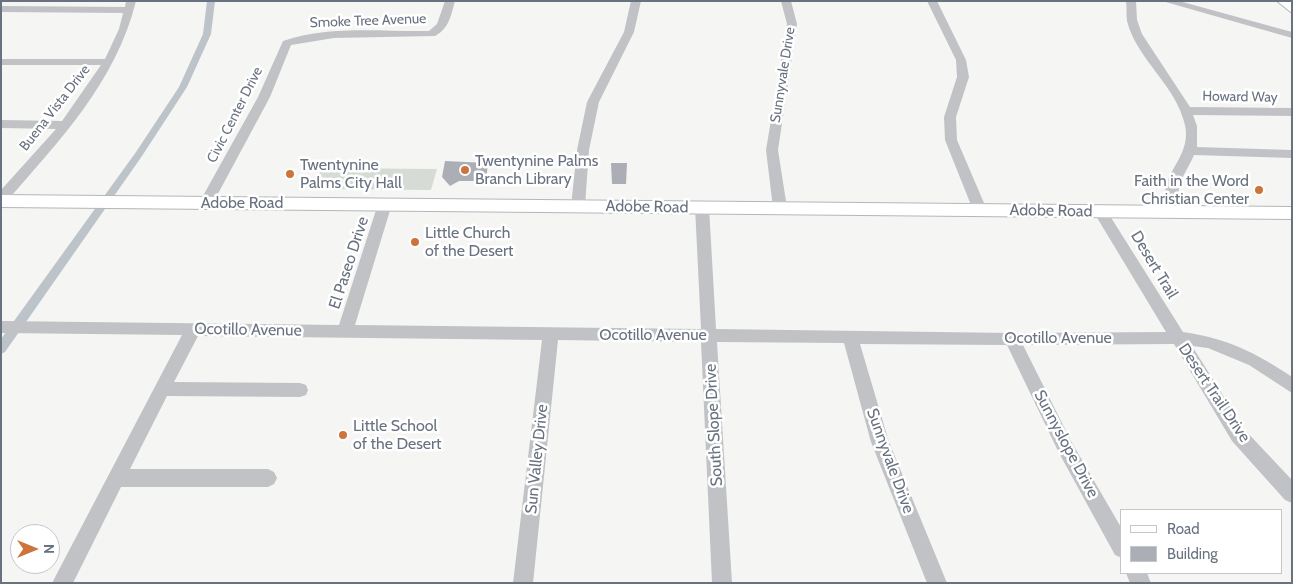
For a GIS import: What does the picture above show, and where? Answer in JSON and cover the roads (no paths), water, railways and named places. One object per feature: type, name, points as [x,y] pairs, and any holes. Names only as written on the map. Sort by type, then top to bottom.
[{"type":"main road","points":[[1283,1],[1292,9]]},
{"type":"main road","name":"Adobe Road","points":[[1,200],[1292,213]]},
{"type":"street","name":"Smoke Tree Avenue","points":[[292,40],[329,36],[431,34],[439,31],[442,27],[450,1]]},
{"type":"street","points":[[578,206],[584,150],[593,102],[629,32],[636,1]]},
{"type":"street","name":"Sunnyvale Drive","points":[[780,208],[772,150],[792,24],[786,1]]},
{"type":"street","points":[[932,1],[962,60],[962,77],[950,117],[950,140],[980,210]]},
{"type":"street","points":[[1132,1],[1132,20],[1142,40],[1188,111],[1193,133],[1191,151],[1172,186],[1170,197],[1177,212]]},
{"type":"street","points":[[1167,1],[1292,35]]},
{"type":"street","points":[[1,10],[130,6]]},
{"type":"street","name":"Buena Vista Drive","points":[[1,200],[92,90],[120,37],[130,6]]},
{"type":"street","name":"Civic Center Drive","points":[[206,203],[264,97],[284,48],[292,40]]},
{"type":"street","points":[[1,62],[108,62]]},
{"type":"street","name":"Howard Way","points":[[1188,111],[1292,112]]},
{"type":"street","points":[[1,124],[64,125]]},
{"type":"street","points":[[1191,151],[1292,154]]},
{"type":"street","name":"El Paseo Drive","points":[[345,331],[385,204]]},
{"type":"street","name":"South Slope Drive","points":[[702,207],[722,583]]},
{"type":"street","name":"Desert Trail","points":[[1100,211],[1177,338]]},
{"type":"street","name":"Ocotillo Avenue","points":[[1,327],[1012,339],[1177,338],[1209,342],[1234,350],[1255,360],[1292,386]]},
{"type":"street","points":[[62,583],[193,330]]},
{"type":"street","name":"Sun Valley Drive","points":[[523,583],[551,334]]},
{"type":"street","name":"Sunnyvale Drive","points":[[850,336],[880,442],[937,583]]},
{"type":"street","name":"Desert Trail Drive","points":[[1177,338],[1238,435],[1292,494]]},
{"type":"street","name":"Sunnyslope Drive","points":[[1012,339],[1065,447],[1120,544]]},
{"type":"street","points":[[162,389],[300,390]]},
{"type":"street","points":[[117,478],[268,478]]},
{"type":"waterway","points":[[1,349],[139,154],[183,87],[207,34],[211,1]]},
{"type":"place","name":"Twentynine Palms Branch Library","points":[[465,170]]},
{"type":"place","name":"Twentynine Palms City Hall","points":[[290,174]]},
{"type":"place","name":"Faith in the Word Christian Center","points":[[1259,190]]},
{"type":"place","name":"Little Church of the Desert","points":[[415,242]]},
{"type":"place","name":"Little School of the Desert","points":[[343,435]]}]
